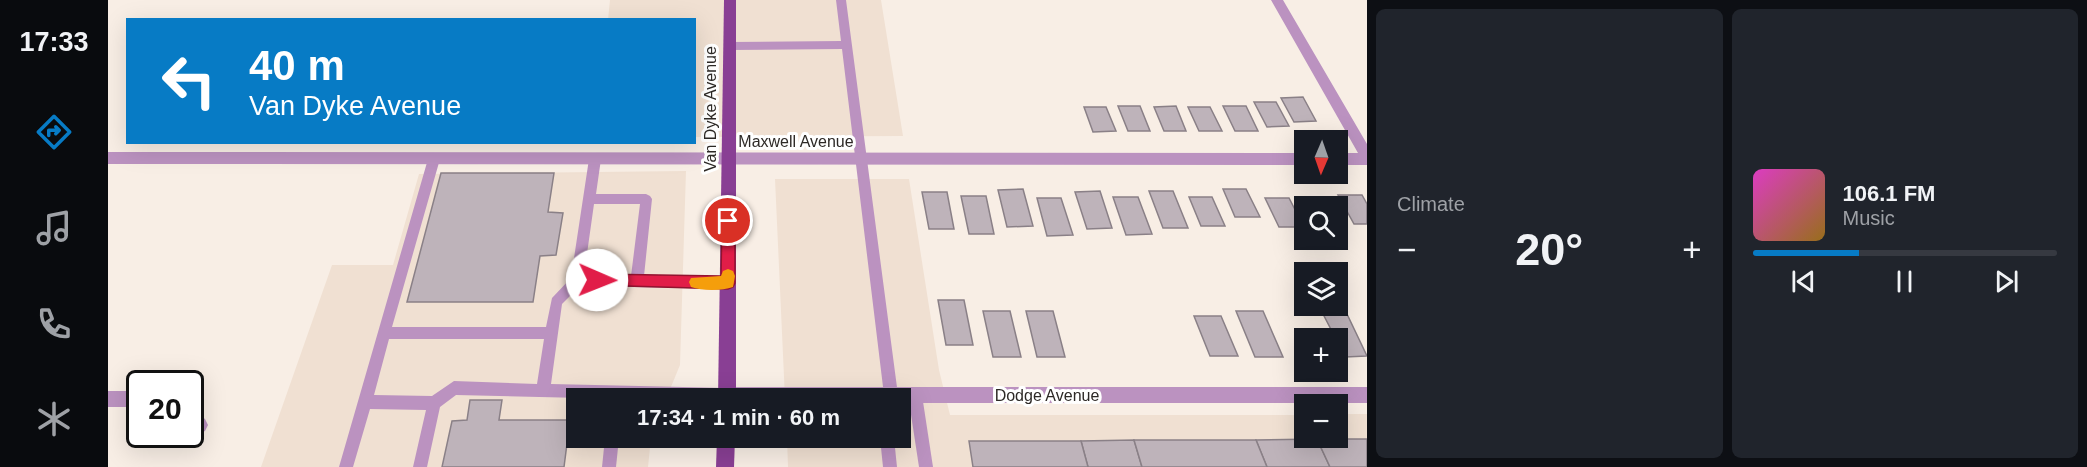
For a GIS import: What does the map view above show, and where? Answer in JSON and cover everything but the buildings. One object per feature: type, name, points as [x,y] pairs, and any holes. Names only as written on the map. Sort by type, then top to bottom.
[{"type":"main road","name":"Van Dyke Avenue","points":[[727,388],[730,0]]},
{"type":"main road","points":[[725,467],[726,448]]},
{"type":"street","points":[[1277,0],[1367,158],[1348,159]]},
{"type":"street","name":"Maxwell Avenue","points":[[108,158],[1294,159]]},
{"type":"street","name":"Dodge Avenue","points":[[911,395],[1367,395]]},
{"type":"street","points":[[108,399],[126,399]]},
{"type":"lane","points":[[841,0],[861,159],[884,388]]},
{"type":"lane","points":[[730,46],[847,45]]},
{"type":"lane","points":[[346,467],[434,159]]},
{"type":"lane","points":[[543,389],[556,302],[577,280],[595,159]]},
{"type":"lane","points":[[589,199],[646,199],[637,281]]},
{"type":"lane","points":[[577,280],[728,283]]},
{"type":"lane","points":[[384,333],[550,333]]},
{"type":"lane","points":[[365,402],[434,403],[454,388],[566,391]]},
{"type":"lane","points":[[915,395],[926,467]]},
{"type":"lane","points":[[420,467],[434,403]]},
{"type":"lane","points":[[609,467],[611,448]]},
{"type":"lane","points":[[888,448],[890,467]]},
{"type":"shaded area","points":[[610,0],[881,0],[903,136],[696,137],[696,18],[608,18]]},
{"type":"shaded area","points":[[686,171],[680,365],[671,388],[566,388],[566,448],[650,448],[648,467],[261,467],[332,265],[393,265],[419,174]]},
{"type":"shaded area","points":[[775,179],[909,179],[939,370],[950,415],[1294,415],[1294,448],[1348,448],[1348,414],[1367,414],[1367,467],[788,467],[787,448],[911,448],[911,388],[784,388]]},
{"type":"slow traffic","points":[[696,282],[728,283],[728,276]]},
{"type":"route","points":[[597,280],[728,283],[728,221]]}]
